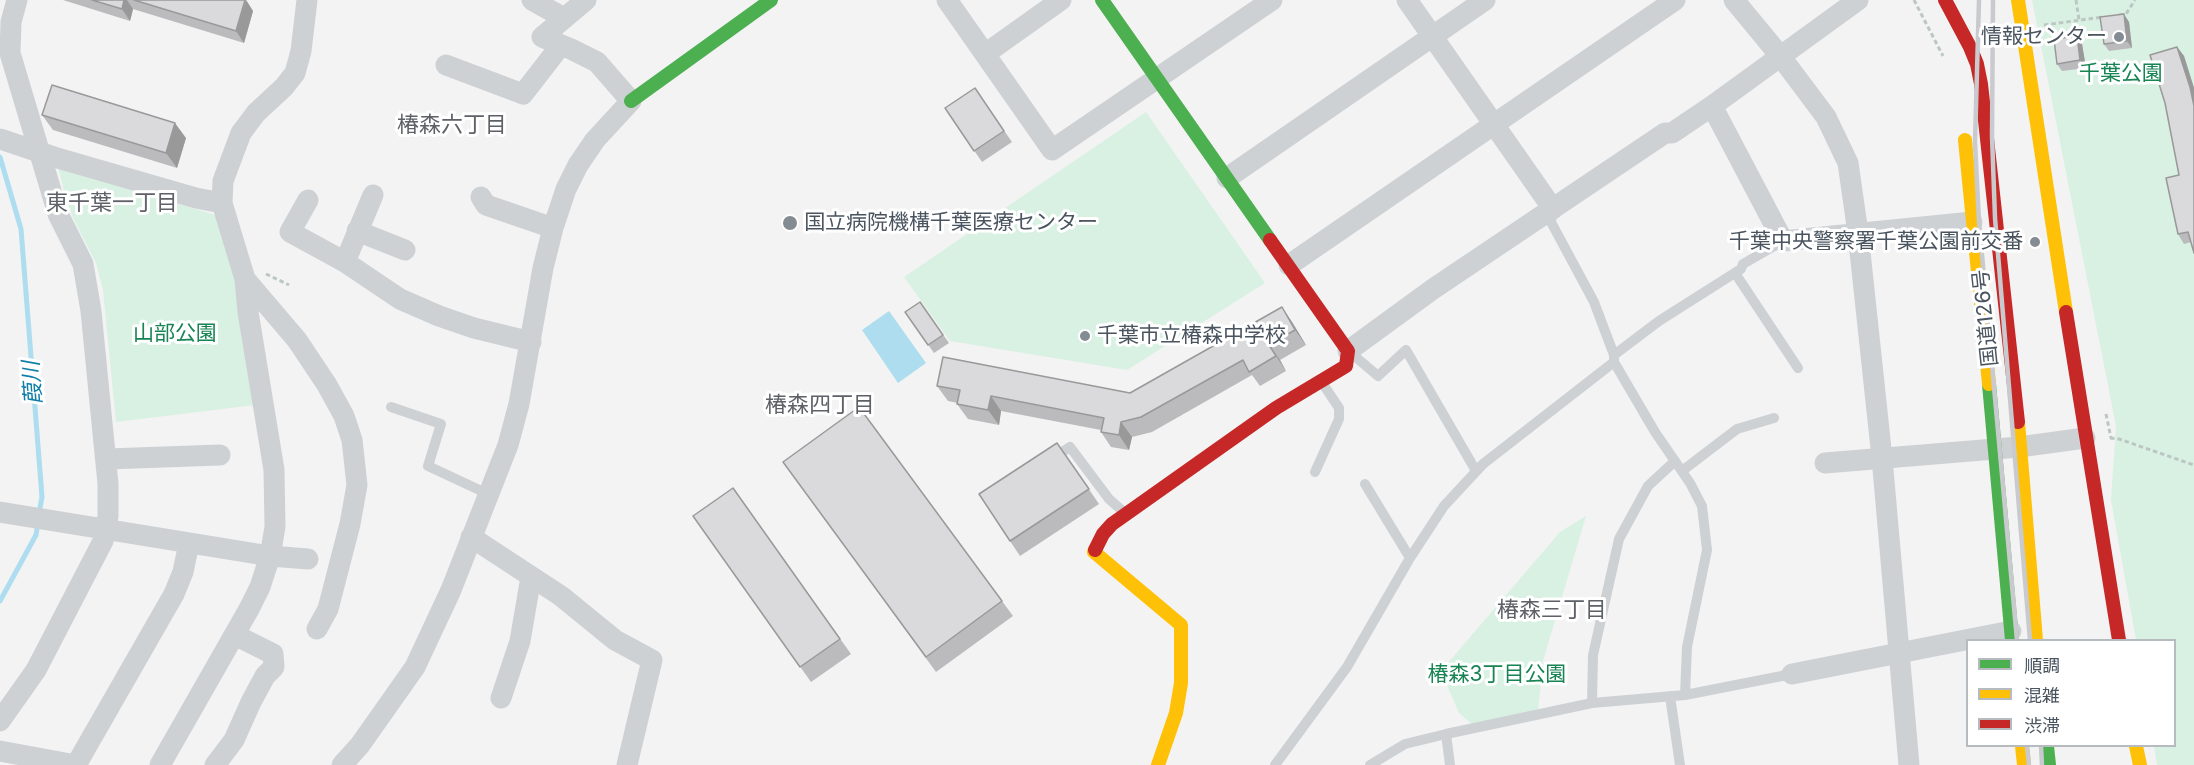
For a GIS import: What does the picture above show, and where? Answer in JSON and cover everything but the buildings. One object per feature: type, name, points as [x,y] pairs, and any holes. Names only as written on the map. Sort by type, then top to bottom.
[{"type":"main road","points":[[1102,0],[1348,351],[1346,366],[1276,408],[1127,514],[1103,534],[1094,552],[1181,625],[1181,683],[1176,712],[1158,765]]},
{"type":"main road","name":"国道126号","points":[[1945,0],[1970,47],[1977,64],[1981,84],[2019,447],[2036,639]]},
{"type":"main road","points":[[2018,0],[2085,438],[2119,639]]},
{"type":"main road","points":[[631,101],[763,2]]},
{"type":"main road","name":"国道126号","points":[[1964,127],[1996,449],[2011,636]]},
{"type":"main road","points":[[2022,747],[2024,765]]},
{"type":"main road","points":[[2047,747],[2049,765]]},
{"type":"main road","points":[[2136,747],[2140,765]]},
{"type":"street","points":[[0,721],[36,670],[103,542],[106,530],[108,484],[91,312],[82,264],[58,214],[10,53],[11,22],[17,0]]},
{"type":"street","points":[[160,765],[235,635],[260,587],[270,556],[275,527],[274,470],[248,312],[245,279],[222,202],[223,181],[241,133],[256,113],[284,87],[295,73],[301,51],[308,0]]},
{"type":"street","points":[[532,0],[564,18]]},
{"type":"street","points":[[342,765],[360,746],[415,667],[451,590],[508,445],[519,404],[543,268],[566,189],[578,165],[595,140],[631,101],[597,62],[542,37],[586,0]]},
{"type":"street","points":[[947,0],[1052,150],[1272,0]]},
{"type":"street","points":[[985,54],[1061,0]]},
{"type":"street","points":[[1407,0],[1553,209]]},
{"type":"street","points":[[1227,178],[1485,0]]},
{"type":"street","points":[[1289,265],[1675,0]]},
{"type":"street","points":[[1734,0],[1826,117],[1848,163],[1858,233],[1882,458],[1909,765]]},
{"type":"street","points":[[1348,351],[1433,290],[1665,133],[1672,133],[1712,106],[1858,0]]},
{"type":"street","points":[[446,65],[523,94],[561,45]]},
{"type":"street","points":[[1712,106],[1783,241],[1972,222]]},
{"type":"street","points":[[9,142],[196,198],[222,202]]},
{"type":"street","points":[[345,262],[373,195]]},
{"type":"street","points":[[481,197],[486,205],[553,228]]},
{"type":"street","points":[[308,200],[290,232],[345,262],[400,299],[474,328],[531,342]]},
{"type":"street","points":[[357,231],[405,250]]},
{"type":"street","points":[[245,279],[297,340],[327,385],[344,416],[352,440],[357,485],[350,524],[328,609],[317,629]]},
{"type":"street","points":[[1825,463],[2019,447],[2085,438]]},
{"type":"street","points":[[107,459],[220,455]]},
{"type":"street","points":[[10,513],[270,556],[308,560]]},
{"type":"street","points":[[471,537],[561,596],[615,640],[652,660],[627,765]]},
{"type":"street","points":[[0,751],[76,765],[174,594],[183,572],[189,543]]},
{"type":"street","points":[[501,698],[520,641],[531,577]]},
{"type":"street","points":[[215,765],[234,740],[265,676],[274,667],[273,654],[235,635]]},
{"type":"street","points":[[1991,639],[2011,636]]},
{"type":"street","points":[[1792,674],[1899,653],[1966,643]]},
{"type":"lane","points":[[1553,209],[1551,222],[1594,302],[1614,358],[1655,432],[1676,461],[1702,506],[1707,550],[1687,647],[1685,695]]},
{"type":"lane","points":[[1275,765],[1347,668],[1410,558],[1444,506],[1476,471],[1659,321],[1741,269],[1743,264],[1783,241]]},
{"type":"lane","points":[[1735,273],[1798,368]]},
{"type":"lane","points":[[1348,351],[1378,376],[1406,351],[1476,471]]},
{"type":"lane","points":[[1315,472],[1339,419],[1339,408],[1321,380]]},
{"type":"lane","points":[[391,407],[441,423],[428,466],[488,494]]},
{"type":"lane","points":[[1682,471],[1737,429],[1774,418]]},
{"type":"lane","points":[[1043,465],[1070,447],[1109,499],[1127,514]]},
{"type":"lane","points":[[1592,703],[1593,655],[1619,539],[1648,486],[1676,461]]},
{"type":"lane","points":[[1365,484],[1410,558]]},
{"type":"lane","points":[[1370,765],[1405,744],[1446,734],[1592,703],[1685,695],[1792,674]]},
{"type":"lane","points":[[1670,696],[1680,765]]},
{"type":"lane","points":[[1446,734],[1450,765]]},
{"type":"path","points":[[1914,0],[1943,56]]},
{"type":"path","points":[[2076,0],[2079,20]]},
{"type":"path","points":[[2037,26],[2126,14],[2135,0]]},
{"type":"path","points":[[2085,438],[2119,439],[2194,465]]},
{"type":"green space","name":"千葉公園","points":[[2032,0],[2194,0],[2194,765],[2157,765],[2154,747],[2176,747],[2176,639],[2136,639],[2111,500],[2116,426]]},
{"type":"green space","points":[[1146,112],[1265,283],[1127,370],[950,341],[904,277]]},
{"type":"green space","name":"山部公園","points":[[58,167],[215,215],[234,271],[255,405],[116,422],[103,290],[96,263],[73,218]]},
{"type":"green space","name":"椿森3丁目公園","points":[[1586,516],[1543,661],[1538,711],[1473,725],[1459,713],[1441,671],[1560,532]]},
{"type":"water","points":[[889,311],[926,363],[898,383],[862,330]]},
{"type":"waterway","name":"葭川","points":[[0,157],[21,229],[42,497],[39,513]]},
{"type":"waterway","name":"葭川","points":[[0,601],[36,535],[38,522]]},
{"type":"railway","points":[[1979,0],[1975,142],[1979,222],[2017,639]]},
{"type":"railway","points":[[1993,0],[1992,136],[1995,218],[2030,639]]},
{"type":"railway","points":[[2027,747],[2029,765]]},
{"type":"railway","points":[[2041,747],[2042,765]]},
{"type":"traffic: fast","points":[[631,101],[771,0]]},
{"type":"traffic: fast","points":[[1102,0],[1270,240]]},
{"type":"traffic: fast","points":[[1989,384],[2012,639]]},
{"type":"traffic: fast","points":[[2047,747],[2049,765]]},
{"type":"traffic: slow","points":[[2018,0],[2066,312]]},
{"type":"traffic: slow","points":[[1965,140],[1989,384]]},
{"type":"traffic: slow","points":[[2018,422],[2036,639]]},
{"type":"traffic: slow","points":[[1095,550],[1094,552],[1181,625],[1181,683],[1176,713],[1158,765]]},
{"type":"traffic: slow","points":[[2022,747],[2024,765]]},
{"type":"traffic: slow","points":[[2136,747],[2140,765]]},
{"type":"traffic: jam","points":[[1945,0],[1970,47],[1977,64],[1981,84],[2018,422]]},
{"type":"traffic: jam","points":[[1095,550],[1103,534],[1112,524],[1276,408],[1346,366],[1348,351],[1270,240]]},
{"type":"traffic: jam","points":[[2066,312],[2119,639]]},
{"type":"place","name":"情報センター","points":[[2119,37]]},
{"type":"place","name":"国立病院機構千葉医療センター","points":[[790,223]]},
{"type":"place","name":"千葉中央警察署千葉公園前交番","points":[[2035,242]]},
{"type":"place","name":"千葉市立椿森中学校","points":[[1085,336]]},
{"type":"district","name":"椿森六丁目","points":[[452,125]]},
{"type":"district","name":"東千葉一丁目","points":[[112,203]]},
{"type":"district","name":"椿森四丁目","points":[[820,405]]},
{"type":"district","name":"椿森三丁目","points":[[1552,610]]}]
